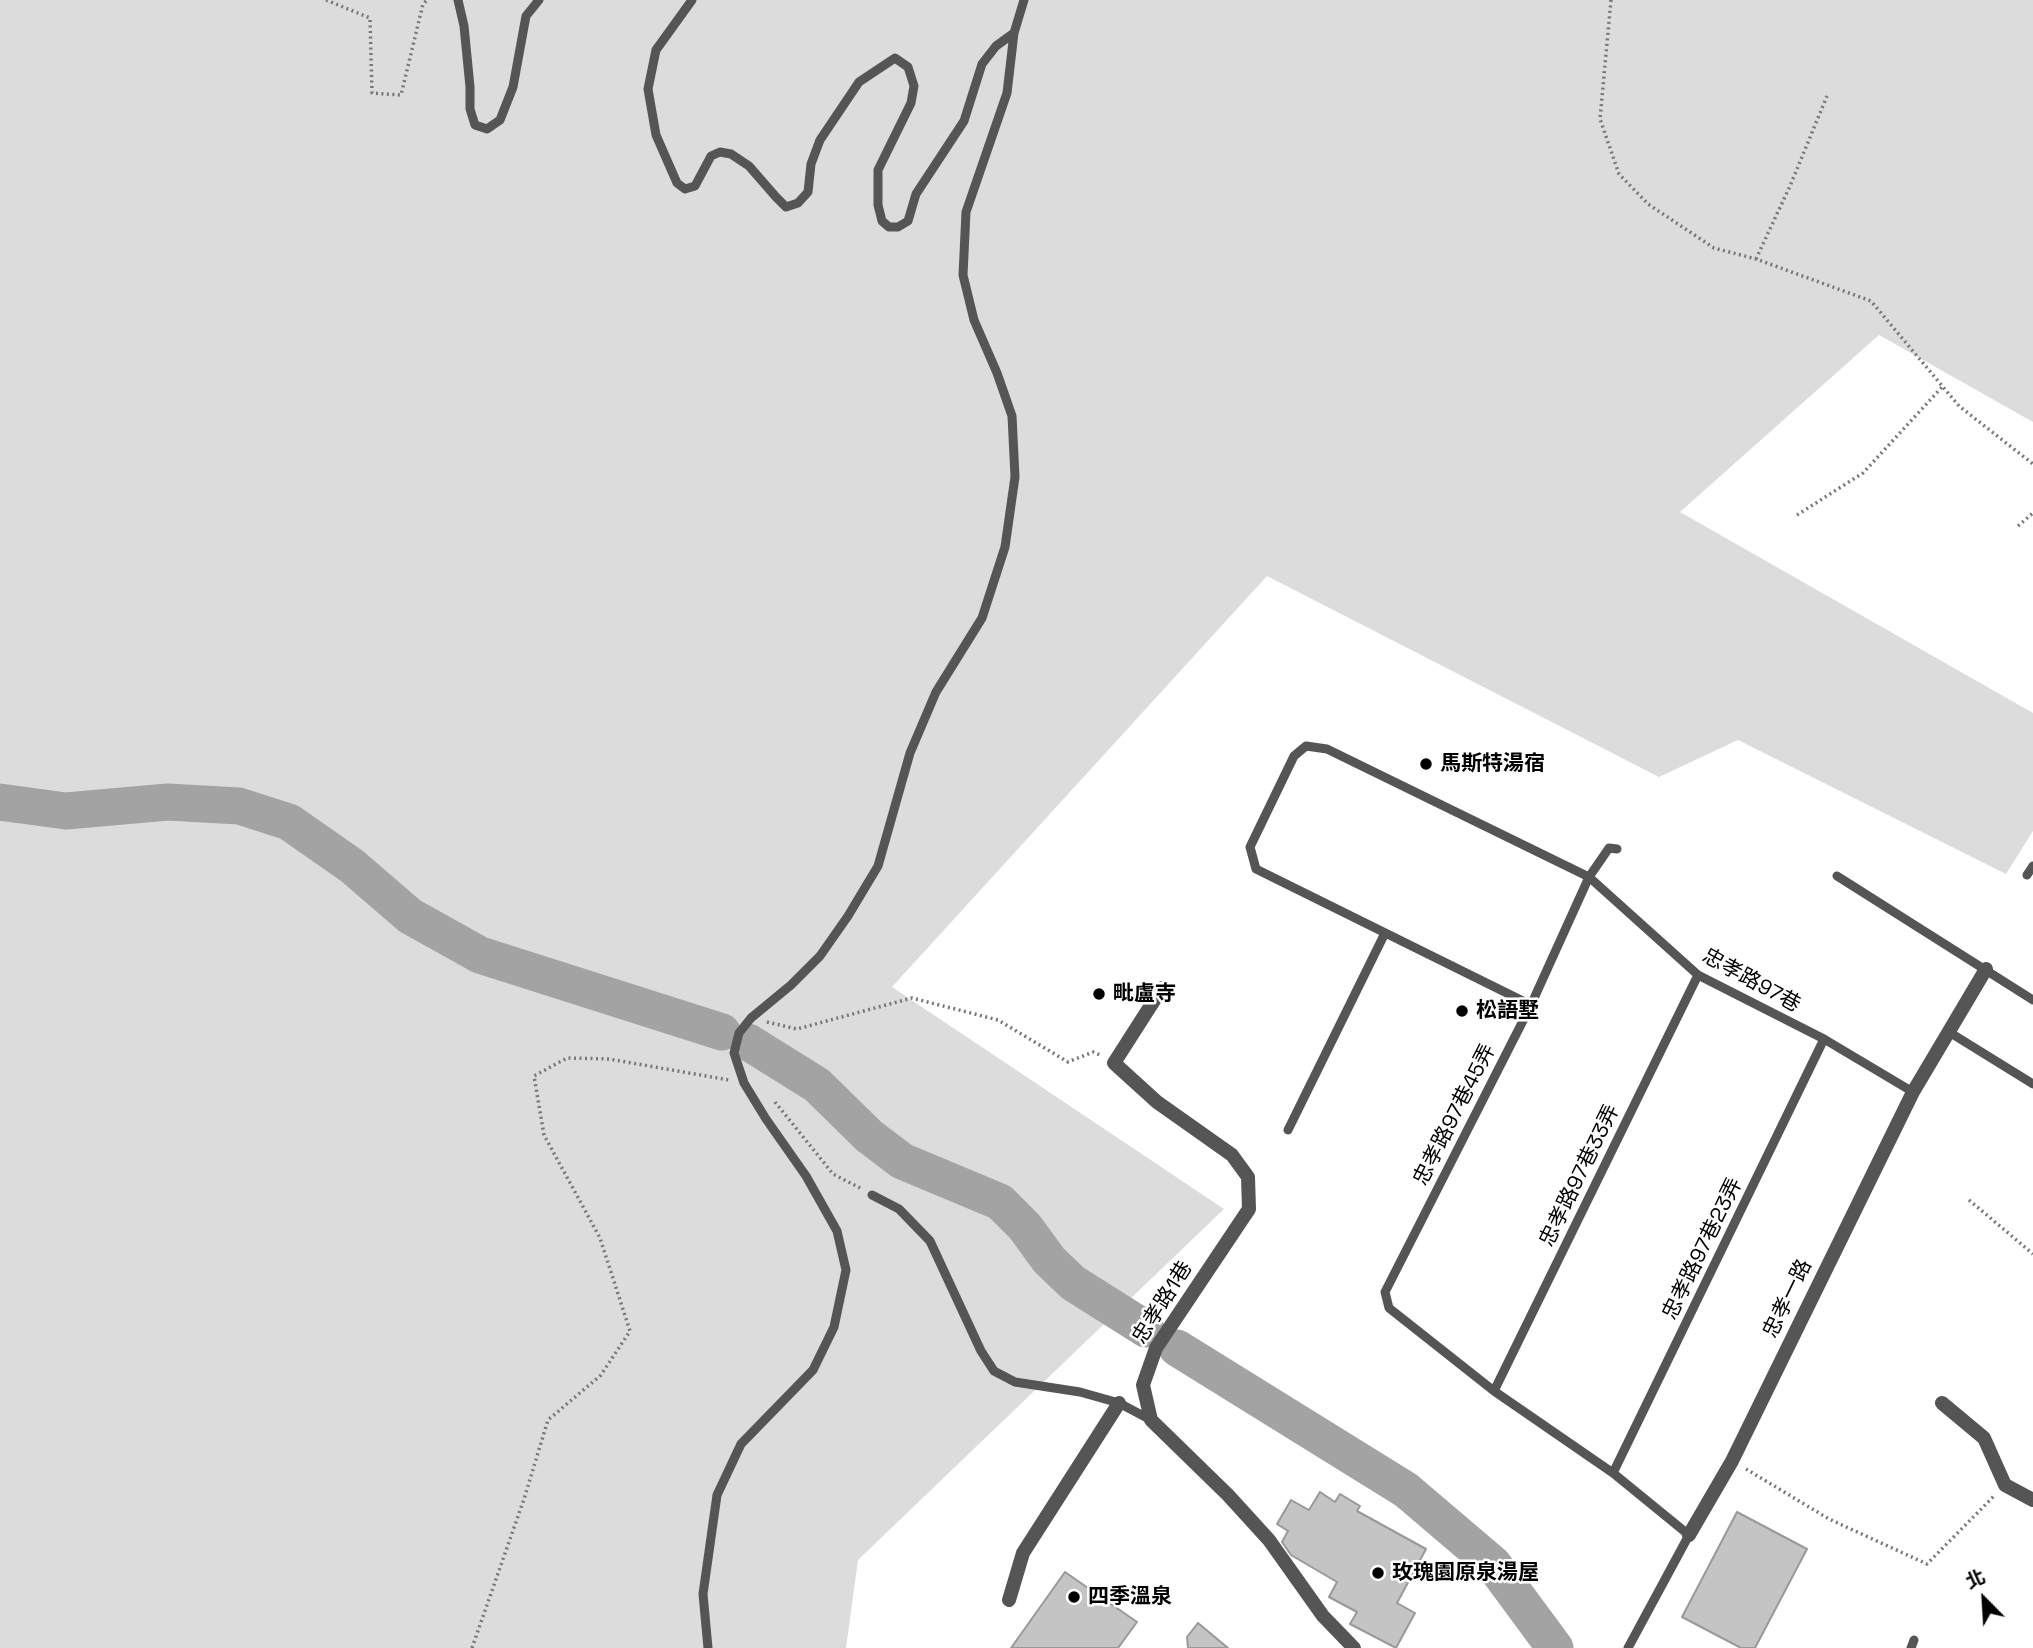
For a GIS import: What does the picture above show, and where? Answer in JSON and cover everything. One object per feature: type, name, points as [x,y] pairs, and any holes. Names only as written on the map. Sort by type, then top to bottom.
[{"type":"street","name":"忠孝一路","points":[[1689,1535],[1732,1461],[1913,1092],[1986,969]]},
{"type":"street","points":[[1114,1063],[1162,988]]},
{"type":"street","name":"忠孝路1巷","points":[[1114,1063],[1157,1102],[1232,1155],[1248,1177],[1249,1209],[1156,1348],[1143,1385],[1151,1420]]},
{"type":"street","points":[[1009,1600],[1023,1553],[1119,1403]]},
{"type":"street","points":[[1942,1403],[1984,1438],[2005,1485],[2033,1500]]},
{"type":"street","points":[[1151,1420],[1228,1495],[1269,1540],[1323,1616],[1354,1648]]},
{"type":"lane","points":[[458,0],[464,26],[470,109],[475,125],[487,129],[500,120],[513,87],[526,16],[539,0]]},
{"type":"lane","points":[[692,0],[656,50],[648,89],[656,135],[677,183],[685,189],[695,186],[711,156],[720,152],[749,166],[786,207],[798,203],[808,192],[811,164],[820,140],[859,82],[895,58],[908,67],[914,86],[911,103],[878,170],[878,205],[882,221],[889,227],[898,227],[908,221],[916,194],[964,121],[982,64],[996,46],[1014,33]]},
{"type":"lane","points":[[708,1648],[703,1594],[717,1495],[741,1444],[813,1370],[834,1326],[846,1270],[837,1231],[806,1176],[744,1083],[734,1053],[739,1033],[751,1018],[791,985],[820,956],[878,866],[910,753],[936,692],[982,618],[1005,547],[1015,477],[1012,415],[974,320],[963,275],[966,212],[1007,93],[1014,33],[1024,0]]},
{"type":"lane","name":"忠孝路97巷","points":[[1531,1005],[1256,869],[1250,847],[1294,756],[1306,746],[1327,749],[1589,877],[1698,975],[1824,1040],[1913,1092]]},
{"type":"lane","name":"忠孝路97巷45弄","points":[[1493,1391],[1389,1308],[1385,1292],[1531,1005],[1589,877],[1609,848],[1617,849]]},
{"type":"lane","points":[[2027,875],[2033,866]]},
{"type":"lane","points":[[1837,876],[2033,1000]]},
{"type":"lane","points":[[1288,1130],[1385,933]]},
{"type":"lane","name":"忠孝路97巷33弄","points":[[1493,1391],[1698,975]]},
{"type":"lane","points":[[1949,1032],[2033,1084]]},
{"type":"lane","name":"忠孝路97巷23弄","points":[[1613,1473],[1824,1040]]},
{"type":"lane","points":[[872,1195],[899,1209],[930,1241],[981,1351],[994,1371],[1015,1382],[1080,1392],[1119,1403],[1151,1420]]},
{"type":"lane","points":[[1493,1391],[1613,1473],[1689,1535]]},
{"type":"lane","name":"忠孝一路","points":[[1628,1648],[1689,1535]]},
{"type":"path","points":[[326,0],[369,18],[372,93],[401,95],[423,4],[427,0]]},
{"type":"path","points":[[1611,0],[1600,119],[1619,174],[1648,204],[1714,248],[1756,259],[1871,301],[1959,406],[2033,464]]},
{"type":"path","points":[[1756,259],[1827,96]]},
{"type":"path","points":[[1797,515],[1863,473],[1943,387]]},
{"type":"path","points":[[2018,526],[2033,513]]},
{"type":"path","points":[[751,1018],[797,1030],[912,998],[999,1020],[1068,1062],[1093,1052],[1114,1063]]},
{"type":"path","points":[[472,1648],[524,1499],[548,1420],[601,1375],[630,1331],[600,1238],[544,1135],[534,1076],[567,1058],[609,1059],[744,1083]]},
{"type":"path","points":[[794,1126],[833,1174],[872,1195]]},
{"type":"path","points":[[1969,1200],[2033,1254]]},
{"type":"path","points":[[1732,1461],[1829,1519],[1927,1564],[2005,1485]]},
{"type":"shaded area","points":[[0,0],[2033,0],[2033,422],[1879,335],[1680,512],[2033,713],[2033,831],[2006,874],[1738,740],[1659,777],[1267,576],[892,987],[1224,1209],[858,1560],[846,1648],[0,1648]]},
{"type":"building","points":[[1320,1492],[1335,1502],[1340,1494],[1360,1506],[1357,1511],[1426,1549],[1397,1603],[1415,1613],[1396,1648],[1350,1624],[1357,1612],[1329,1597],[1337,1582],[1291,1555],[1282,1542],[1288,1531],[1277,1524],[1291,1500],[1309,1510]]},
{"type":"building","points":[[1737,1512],[1807,1549],[1755,1648],[1741,1648],[1682,1617]]},
{"type":"building","name":"四季溫泉","points":[[1065,1572],[1137,1622],[1118,1648],[1011,1648]]},
{"type":"building","points":[[1198,1623],[1228,1648],[1188,1648],[1187,1637]]},
{"type":"waterway","points":[[0,802],[66,811],[168,802],[239,806],[289,822],[352,866],[410,916],[480,955],[722,1032]]},
{"type":"waterway","points":[[748,1042],[817,1085],[869,1136],[902,1161],[1000,1202],[1025,1227],[1049,1260],[1073,1283],[1146,1329]]},
{"type":"waterway","points":[[1177,1348],[1406,1490],[1493,1564],[1555,1648]]},
{"type":"place","name":"馬斯特湯宿","points":[[1426,764]]},
{"type":"place","name":"毗盧寺","points":[[1099,994]]},
{"type":"place","name":"松語墅","points":[[1462,1011]]},
{"type":"place","name":"玫瑰園原泉湯屋","points":[[1378,1573]]},
{"type":"place","name":"四季溫泉","points":[[1074,1597]]}]
